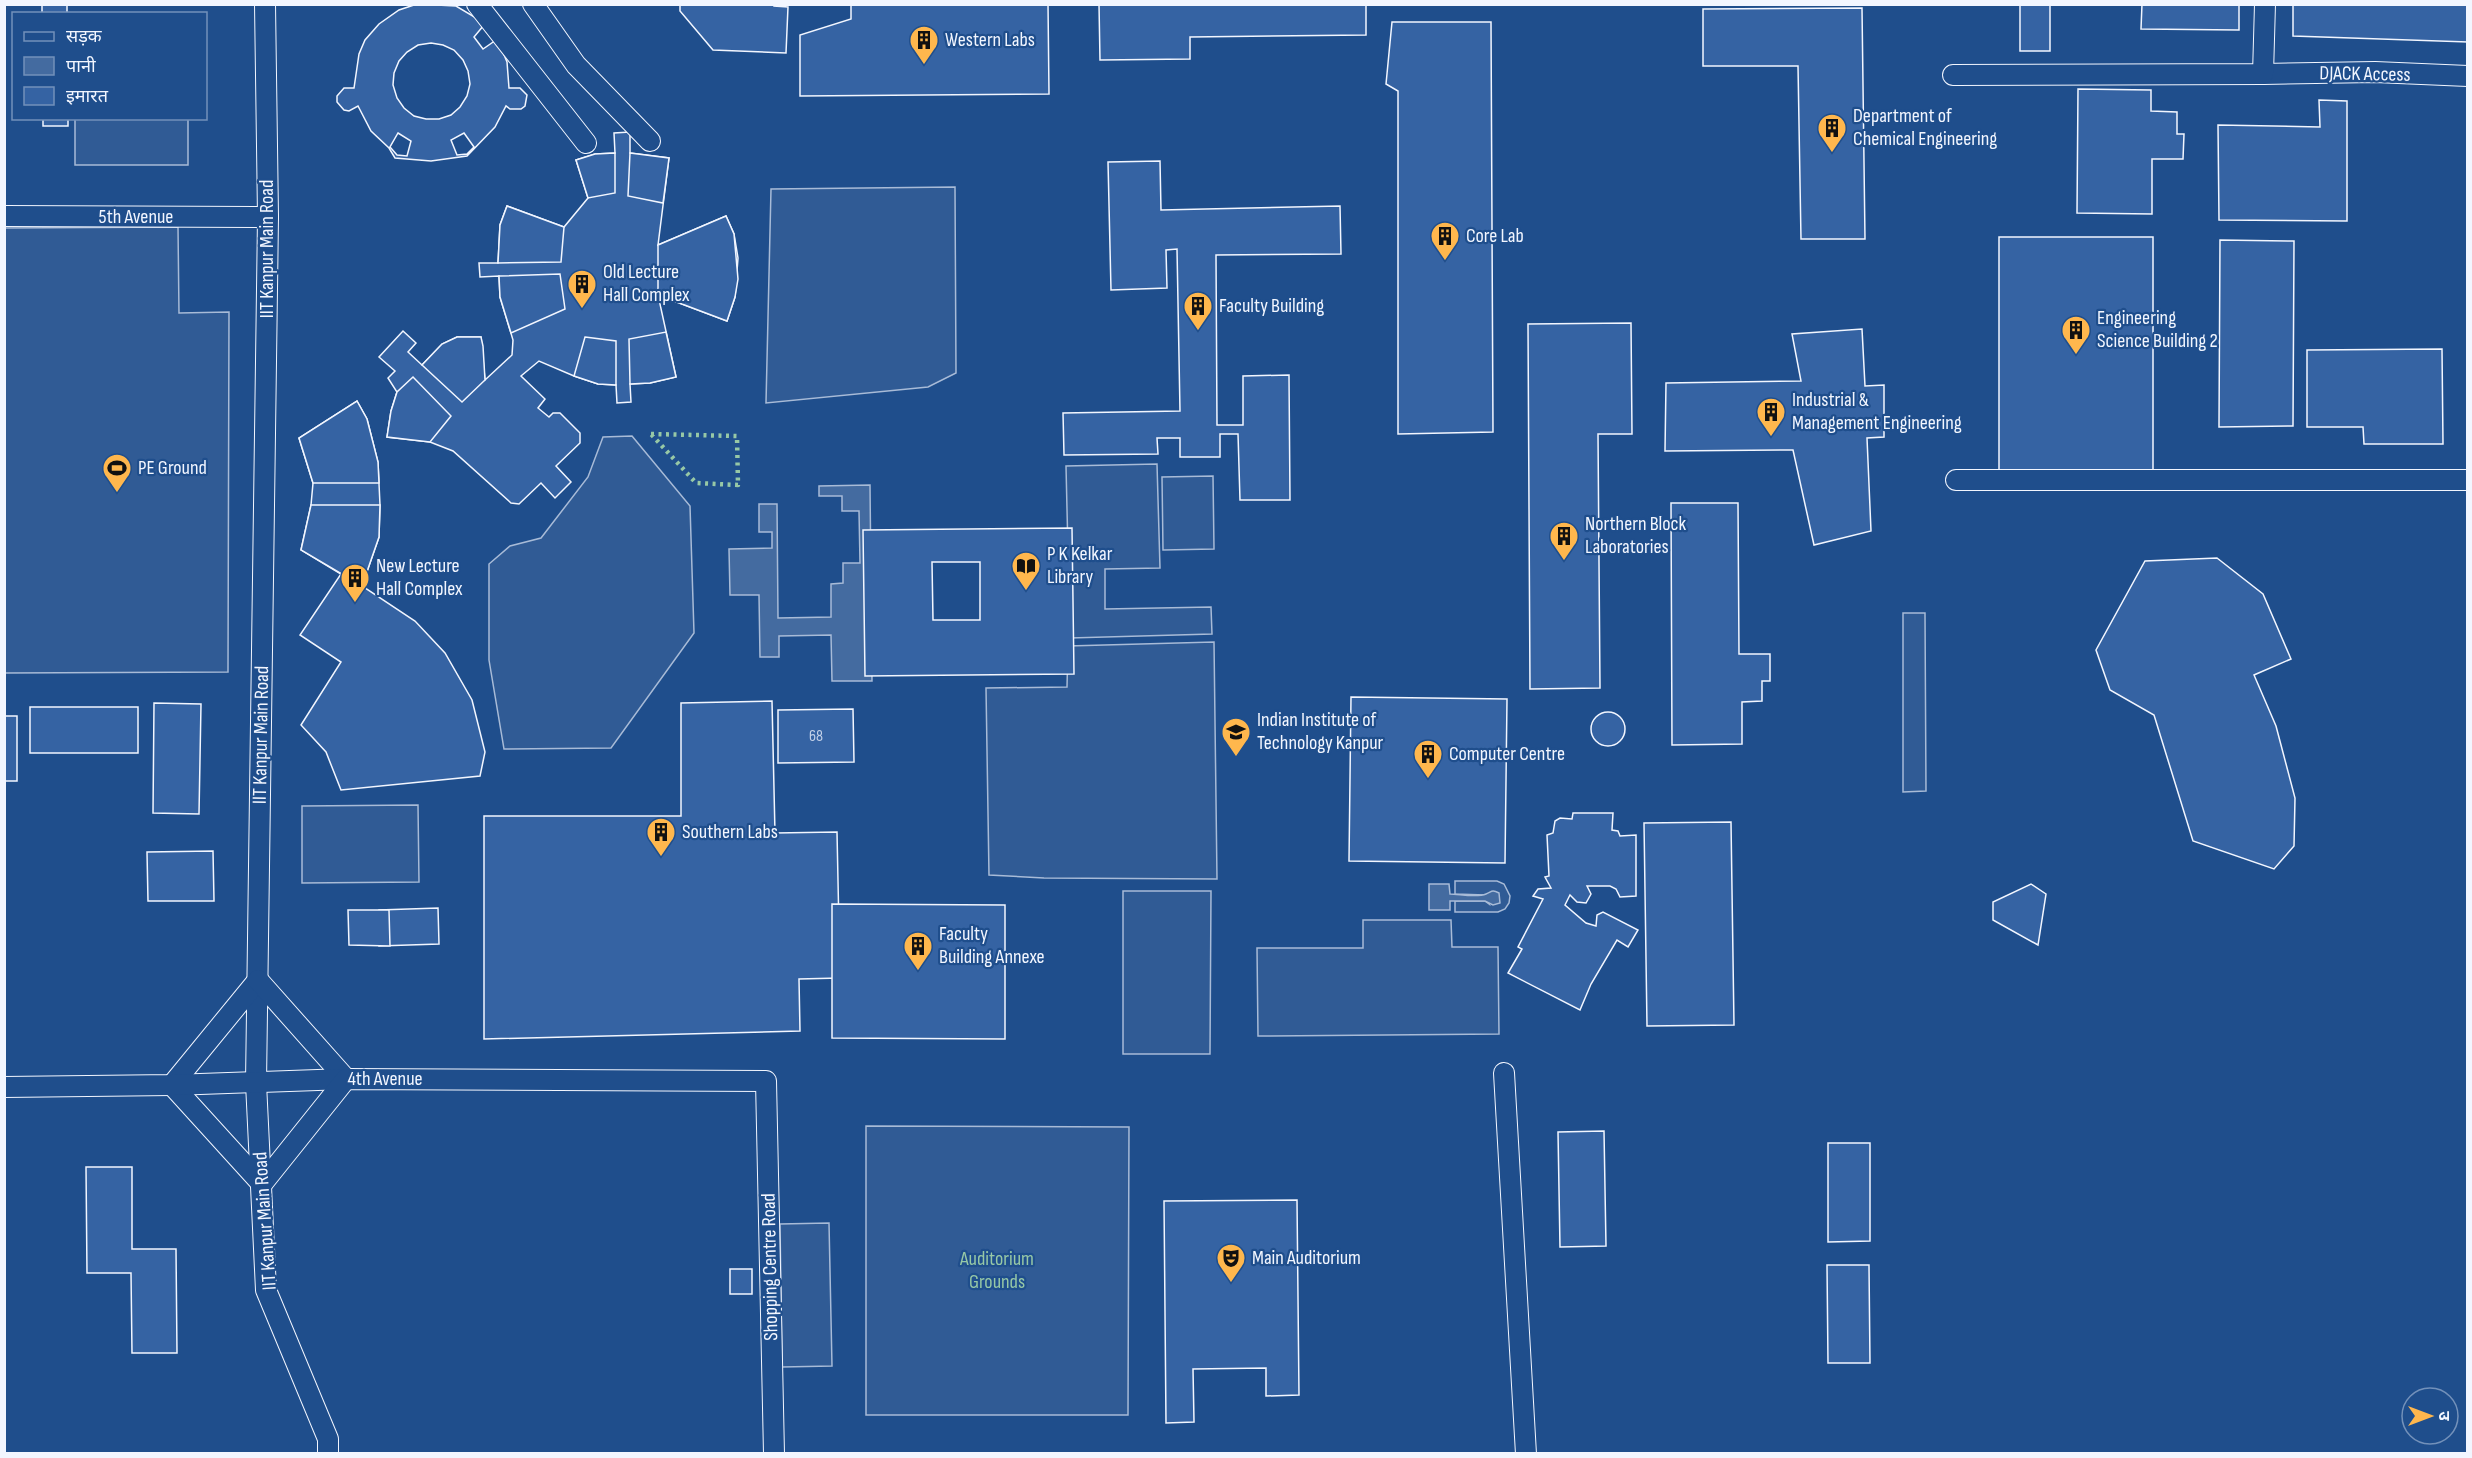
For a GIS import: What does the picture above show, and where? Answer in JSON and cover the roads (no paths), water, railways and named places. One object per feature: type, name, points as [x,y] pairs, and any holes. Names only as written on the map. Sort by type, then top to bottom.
[{"type":"street","name":"IIT Kanpur Main Road","points":[[265,4],[267,217],[256,1083],[266,1290],[328,1439],[328,1454]]},
{"type":"street","points":[[477,4],[586,142]]},
{"type":"street","points":[[533,4],[576,65],[650,141]]},
{"type":"street","points":[[2263,74],[2265,4]]},
{"type":"street","name":"DJACK Access","points":[[1953,75],[2374,72],[2468,76]]},
{"type":"street","name":"5th Avenue","points":[[4,216],[267,217]]},
{"type":"street","points":[[1956,480],[2468,480]]},
{"type":"street","points":[[258,980],[346,1079],[262,1184],[172,1085],[258,980]]},
{"type":"street","points":[[1504,1073],[1526,1454]]},
{"type":"street","name":"4th Avenue","points":[[4,1087],[172,1085],[346,1079],[766,1081]]},
{"type":"street","name":"Shopping Centre Road","points":[[766,1081],[774,1454]]},
{"type":"water","points":[[870,485],[872,681],[832,681],[831,635],[779,636],[779,657],[760,657],[759,595],[730,595],[729,549],[772,548],[772,532],[759,532],[759,504],[777,504],[778,618],[831,617],[831,584],[843,583],[843,563],[860,563],[859,511],[842,511],[842,496],[819,496],[819,486]]},
{"type":"water","points":[[1429,884],[1449,884],[1450,894],[1478,896],[1494,891],[1499,893],[1500,903],[1493,905],[1485,901],[1450,901],[1450,910],[1429,910]]},
{"type":"place","name":"Western Labs","points":[[924,66]]},
{"type":"place","name":"Department of Chemical Engineering","points":[[1832,154]]},
{"type":"place","name":"Core Lab","points":[[1445,262]]},
{"type":"place","name":"Old Lecture Hall Complex","points":[[582,310]]},
{"type":"place","name":"Faculty Building","points":[[1198,332]]},
{"type":"place","name":"Engineering Science Building 2","points":[[2076,356]]},
{"type":"place","name":"Industrial & Management Engineering","points":[[1771,438]]},
{"type":"place","name":"PE Ground","points":[[117,494]]},
{"type":"place","name":"Northern Block Laboratories","points":[[1564,562]]},
{"type":"place","name":"P K Kelkar Library","points":[[1026,592]]},
{"type":"place","name":"New Lecture Hall Complex","points":[[355,604]]},
{"type":"place","name":"Indian Institute of Technology Kanpur","points":[[1236,758]]},
{"type":"place","name":"Computer Centre","points":[[1428,780]]},
{"type":"place","name":"Southern Labs","points":[[661,858]]},
{"type":"place","name":"Faculty Building Annexe","points":[[918,972]]},
{"type":"place","name":"Main Auditorium","points":[[1231,1284]]},
{"type":"park label","name":"Auditorium Grounds","points":[[997,1270]]}]
